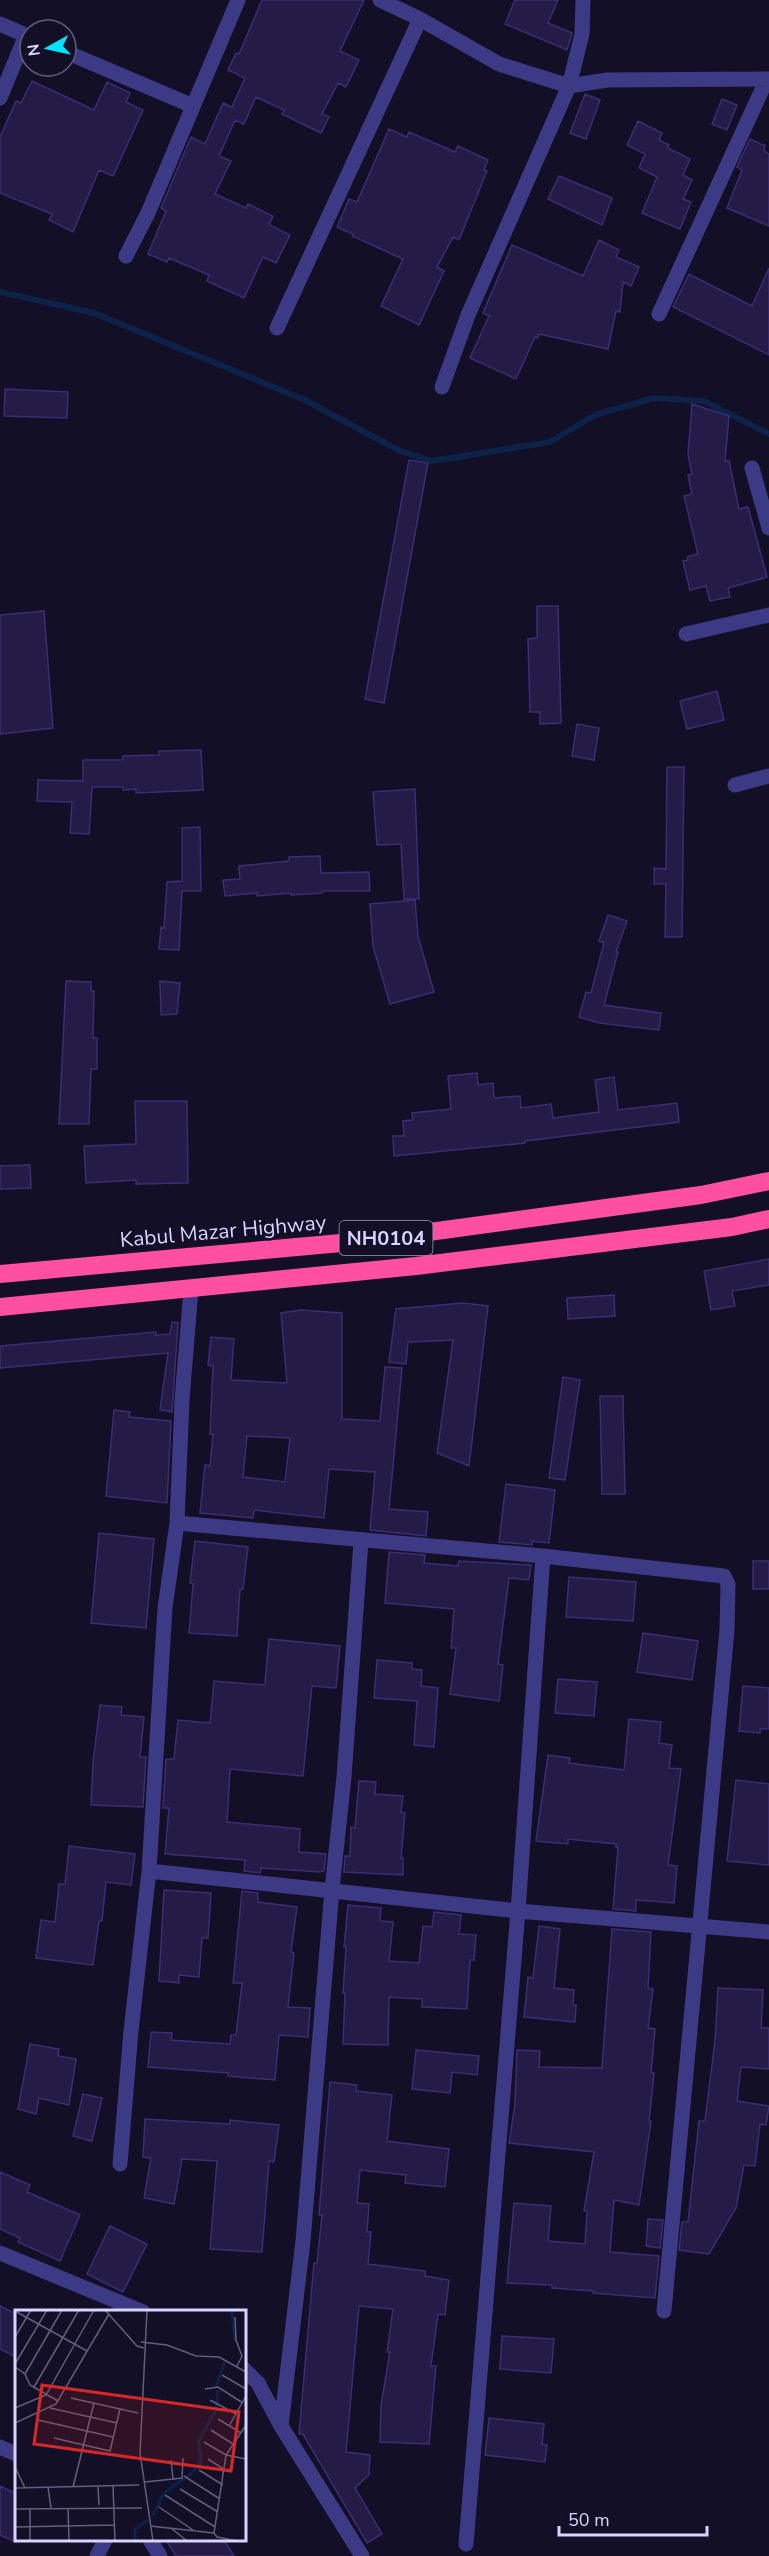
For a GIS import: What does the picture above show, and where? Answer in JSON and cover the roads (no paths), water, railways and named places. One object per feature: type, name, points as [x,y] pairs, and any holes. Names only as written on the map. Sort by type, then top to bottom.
[{"type":"highway","name":"Kabul Mazar Highway","points":[[0,1274],[363,1241],[701,1195],[769,1181]]},
{"type":"highway","points":[[527,1219],[532,1251]]},
{"type":"highway","name":"NH0104","points":[[0,1307],[191,1289],[532,1251],[732,1227],[769,1219]]},
{"type":"highway","points":[[48,1270],[51,1302]]},
{"type":"street","points":[[126,256],[148,213],[238,0]]},
{"type":"street","points":[[380,0],[420,19],[499,63],[570,86],[607,80],[768,79],[660,314]]},
{"type":"street","points":[[442,387],[468,315],[570,86],[582,34],[583,0]]},
{"type":"street","points":[[277,328],[420,19]]},
{"type":"street","points":[[0,24],[18,32]]},
{"type":"street","points":[[78,57],[194,106]]},
{"type":"street","points":[[0,98],[18,58]]},
{"type":"street","points":[[752,468],[769,528]]},
{"type":"street","points":[[686,634],[769,615]]},
{"type":"street","points":[[735,785],[769,776]]},
{"type":"street","points":[[120,2164],[131,2031],[149,1871],[165,1608],[177,1523],[182,1400],[191,1289]]},
{"type":"street","points":[[177,1523],[543,1556],[723,1576],[728,1584],[727,1630],[701,1926],[664,2312]]},
{"type":"street","points":[[281,2426],[303,2241],[332,1889],[344,1777],[361,1541]]},
{"type":"street","points":[[466,2544],[518,1911],[543,1556]]},
{"type":"street","points":[[149,1871],[332,1889],[518,1911],[769,1932]]},
{"type":"street","points":[[0,2253],[138,2310]]},
{"type":"street","points":[[246,2371],[258,2383],[281,2426],[363,2556]]},
{"type":"street","points":[[0,2447],[15,2454]]},
{"type":"street","points":[[97,2556],[104,2541]]},
{"type":"street","points":[[151,2541],[160,2556]]},
{"type":"waterway","points":[[0,292],[94,313],[305,400],[400,451],[432,461],[550,442],[595,415],[654,398],[704,401],[769,434]]}]
